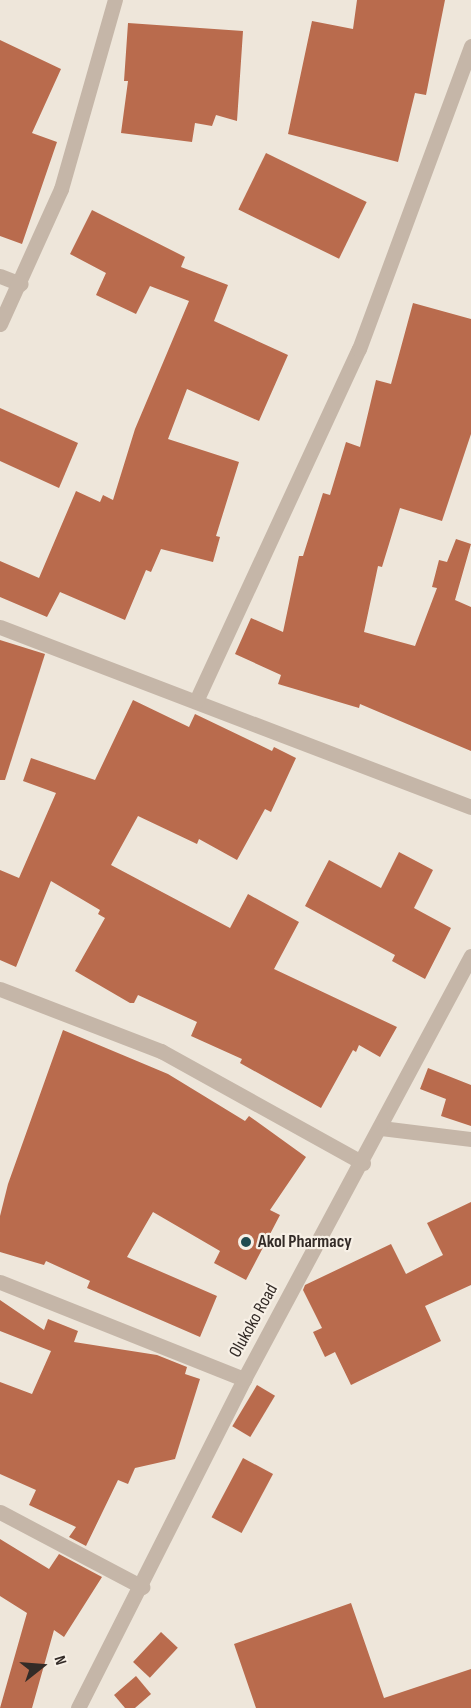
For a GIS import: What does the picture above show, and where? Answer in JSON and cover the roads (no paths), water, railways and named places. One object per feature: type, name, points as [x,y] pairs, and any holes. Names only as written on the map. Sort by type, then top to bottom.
[{"type":"street","points":[[0,324],[21,284],[61,189],[115,0]]},
{"type":"street","points":[[196,701],[359,349],[471,46]]},
{"type":"street","points":[[0,276],[21,284]]},
{"type":"street","points":[[0,627],[471,807]]},
{"type":"street","name":"Olukoko Road","points":[[78,1708],[142,1587],[244,1379],[363,1163],[471,956]]},
{"type":"street","points":[[0,989],[161,1051],[363,1163]]},
{"type":"street","points":[[381,1128],[471,1139]]},
{"type":"street","points":[[0,1282],[244,1379]]},
{"type":"street","points":[[0,1512],[142,1587]]},
{"type":"place","name":"Akol Pharmacy","points":[[246,1242]]}]
